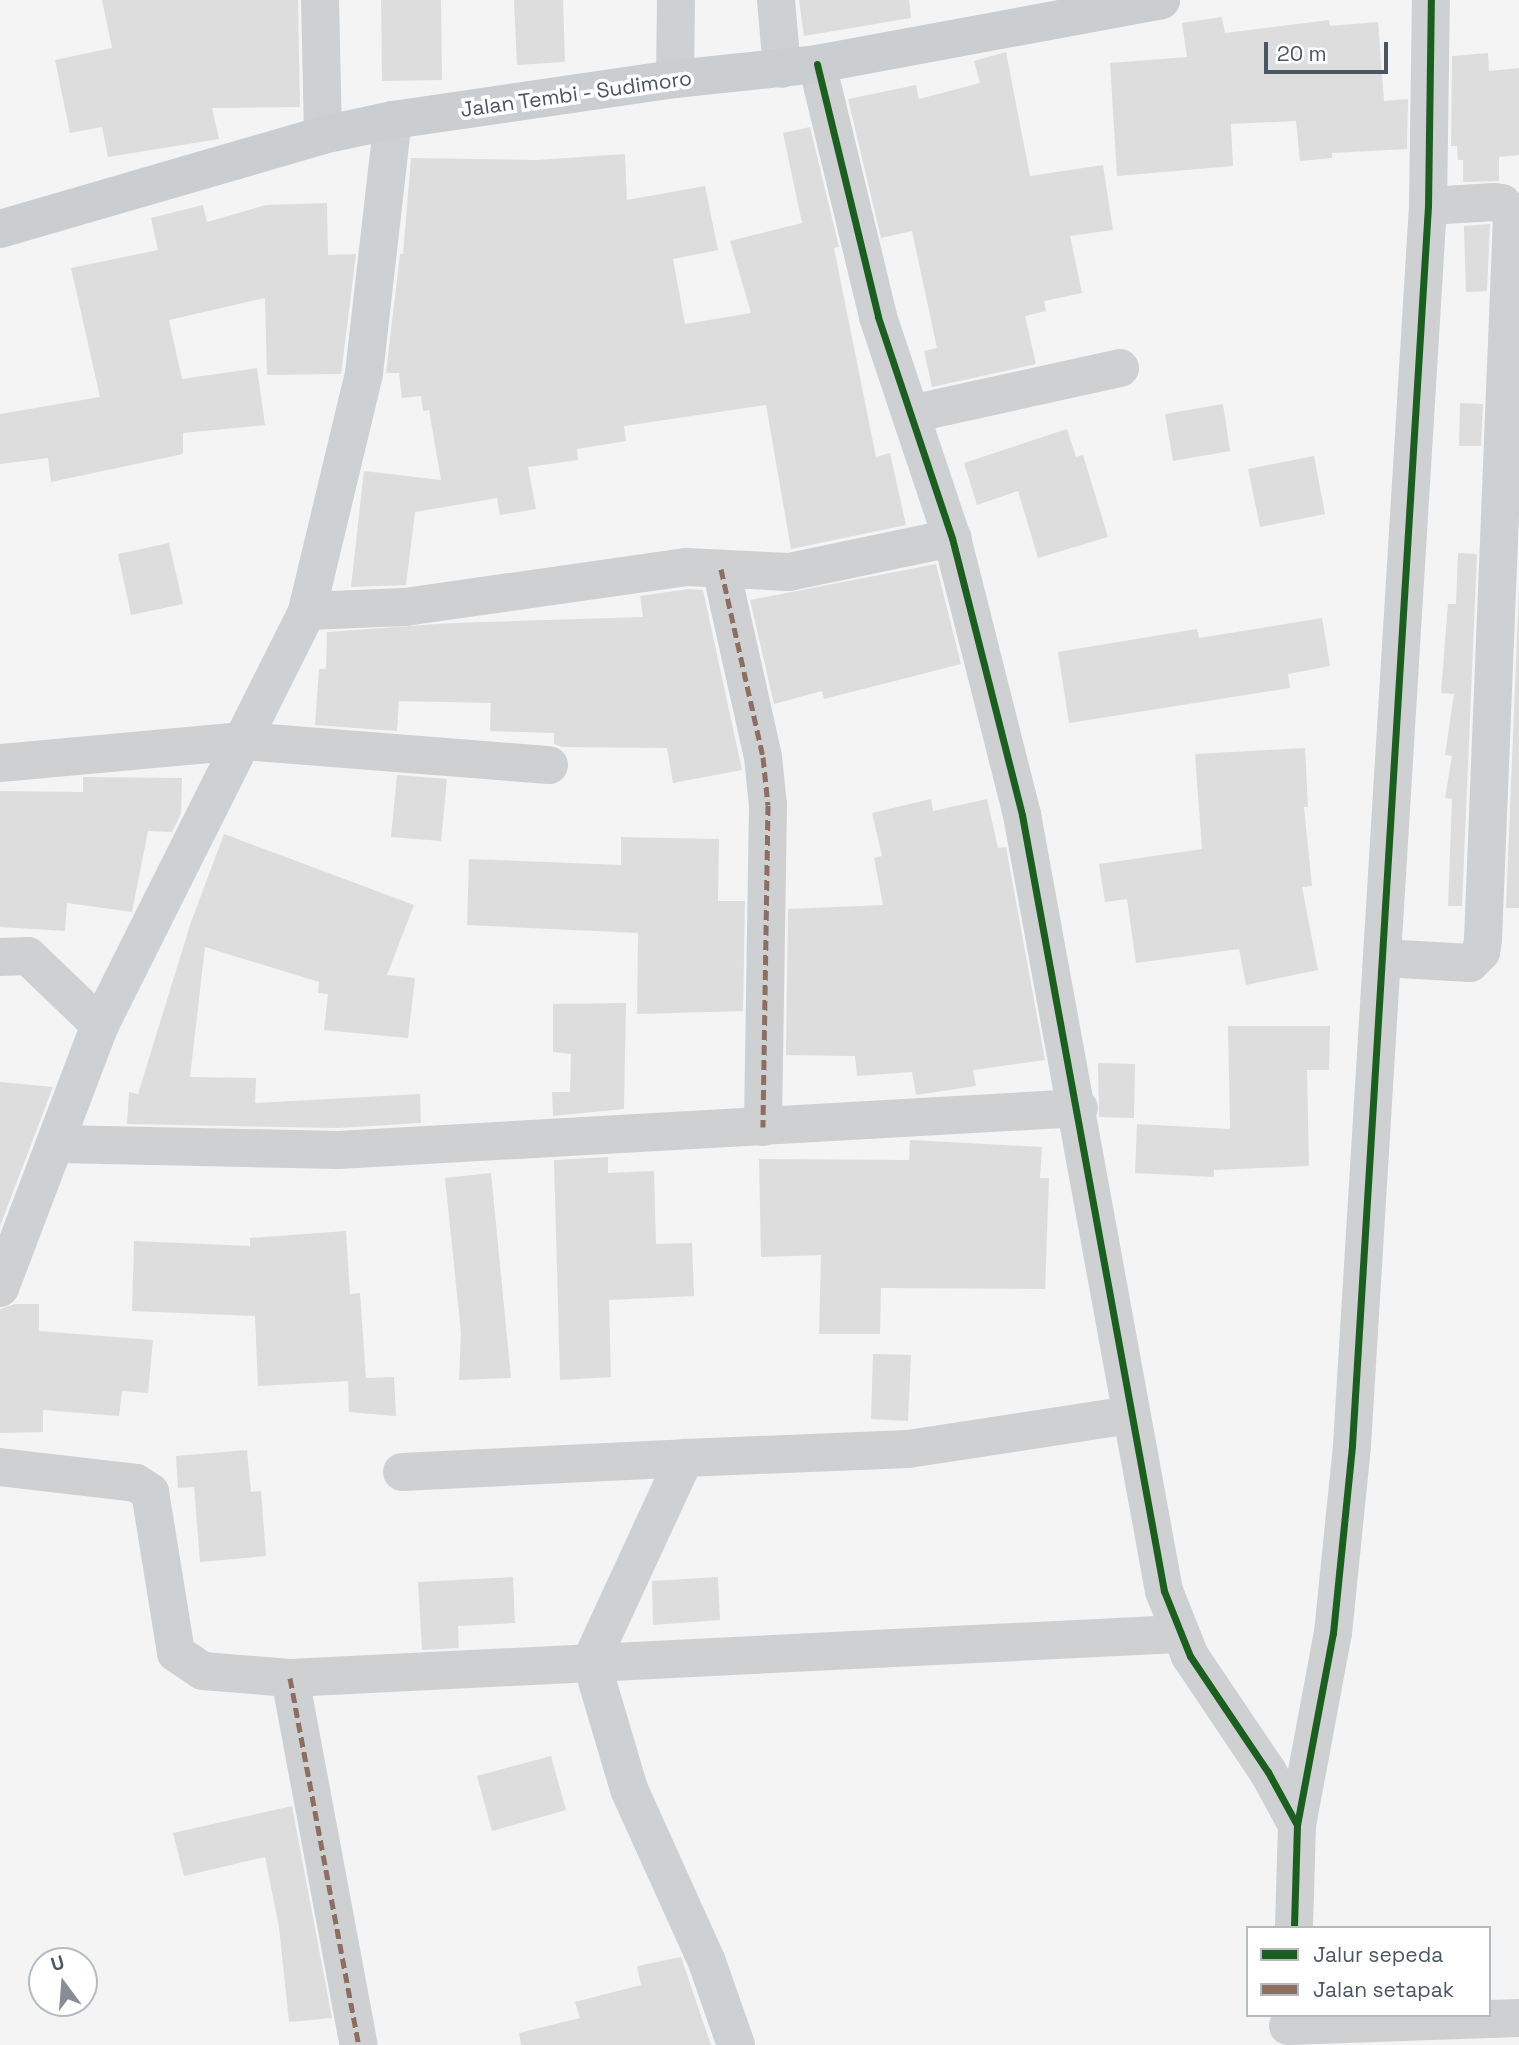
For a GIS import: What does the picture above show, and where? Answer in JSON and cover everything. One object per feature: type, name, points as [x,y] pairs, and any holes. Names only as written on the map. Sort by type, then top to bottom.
[{"type":"main road","name":"Jalan Tembi - Sudimoro","points":[[0,229],[323,135],[393,120],[675,79],[800,67],[1161,0]]},
{"type":"street","points":[[320,0],[323,135]]},
{"type":"street","points":[[675,79],[676,0]]},
{"type":"street","points":[[776,0],[952,538],[1022,815],[1079,1108],[1156,1558],[1178,1634],[1297,1825]]},
{"type":"street","points":[[1294,1926],[1297,1825],[1319,1724],[1342,1559],[1383,958],[1428,206],[1432,0]]},
{"type":"street","points":[[0,1288],[57,1144],[100,1025],[307,611],[364,373],[393,120]]},
{"type":"street","points":[[1383,958],[1470,963],[1481,952],[1483,939],[1512,216],[1502,204],[1494,202],[1428,206]]},
{"type":"street","points":[[911,414],[1120,368]]},
{"type":"street","points":[[307,611],[405,607],[640,572],[721,569],[789,572],[952,538]]},
{"type":"street","points":[[721,569],[762,757],[768,805],[762,1127]]},
{"type":"street","points":[[0,763],[243,741],[549,765]]},
{"type":"street","points":[[0,957],[28,956],[100,1025]]},
{"type":"street","points":[[57,1144],[338,1150],[1079,1108]]},
{"type":"street","points":[[402,1472],[908,1448],[1131,1415]]},
{"type":"street","points":[[685,1458],[591,1661],[629,1788],[707,1962],[736,2045]]},
{"type":"street","points":[[0,1467],[144,1486],[150,1492],[162,1545],[176,1653],[203,1671],[290,1678],[1178,1634]]},
{"type":"street","points":[[290,1678],[359,2045]]},
{"type":"street","points":[[1288,2029],[1519,2018]]},
{"type":"building","points":[[102,0],[298,0],[300,107],[212,108],[219,139],[108,157],[102,127],[70,133],[55,60],[112,48]]},
{"type":"building","points":[[381,0],[441,0],[442,80],[382,81]]},
{"type":"building","points":[[514,0],[563,0],[565,62],[517,65]]},
{"type":"building","points":[[799,0],[909,0],[911,18],[804,36]]},
{"type":"building","points":[[1222,17],[1225,33],[1329,20],[1330,26],[1378,22],[1384,101],[1408,99],[1407,149],[1332,153],[1332,158],[1300,161],[1296,121],[1231,124],[1233,166],[1117,176],[1110,63],[1187,57],[1182,23]]},
{"type":"building","points":[[1006,52],[1030,176],[1103,165],[1113,230],[1070,236],[1082,293],[1044,301],[1046,311],[1025,316],[1036,364],[932,387],[924,351],[937,348],[912,231],[881,238],[848,99],[916,85],[919,99],[980,83],[974,61]]},
{"type":"building","points":[[1488,53],[1489,71],[1519,68],[1519,155],[1499,157],[1499,181],[1463,182],[1463,160],[1458,160],[1457,146],[1451,146],[1452,56]]},
{"type":"building","points":[[810,127],[839,247],[834,248],[876,457],[890,453],[906,525],[791,549],[766,405],[624,426],[626,441],[577,449],[578,460],[528,467],[536,509],[500,515],[497,498],[415,512],[406,585],[351,587],[364,471],[441,480],[429,410],[423,411],[421,396],[402,398],[399,373],[386,373],[400,254],[403,254],[411,158],[537,160],[625,154],[627,200],[705,186],[718,250],[673,259],[685,324],[751,313],[730,241],[802,223],[783,133]]},
{"type":"building","points":[[327,203],[328,255],[356,254],[341,374],[267,375],[265,298],[169,320],[182,379],[257,368],[265,425],[183,433],[183,454],[51,482],[48,458],[0,464],[0,414],[100,397],[71,268],[158,250],[151,218],[203,205],[207,222],[266,205]]},
{"type":"building","points":[[1490,224],[1487,291],[1466,292],[1464,226]]},
{"type":"building","points":[[1460,403],[1483,404],[1481,446],[1459,446]]},
{"type":"building","points":[[1223,404],[1230,451],[1173,461],[1165,414]]},
{"type":"building","points":[[1067,429],[1076,457],[1083,455],[1108,537],[1038,558],[1018,491],[977,505],[964,463]]},
{"type":"building","points":[[1314,456],[1325,514],[1260,527],[1248,469]]},
{"type":"building","points":[[169,543],[183,604],[131,615],[118,554]]},
{"type":"building","points":[[1458,553],[1477,554],[1462,906],[1448,906],[1452,799],[1445,798],[1452,756],[1445,755],[1454,694],[1441,693],[1448,604],[1456,604]]},
{"type":"building","points":[[936,564],[961,664],[824,699],[822,691],[774,704],[750,600]]},
{"type":"building","points":[[1519,587],[1519,908],[1506,908]]},
{"type":"building","points":[[688,589],[703,590],[742,770],[673,783],[667,748],[562,747],[554,744],[554,733],[490,731],[491,703],[399,701],[397,731],[315,725],[319,669],[326,669],[327,632],[451,623],[643,617],[640,596]]},
{"type":"building","points":[[1322,618],[1330,666],[1288,674],[1290,688],[1069,723],[1058,652],[1197,629],[1199,638]]},
{"type":"building","points":[[1305,748],[1308,807],[1304,807],[1312,886],[1302,887],[1318,970],[1246,985],[1239,949],[1136,963],[1127,899],[1105,902],[1099,864],[1202,849],[1195,754]]},
{"type":"building","points":[[397,775],[447,779],[441,841],[391,837]]},
{"type":"building","points":[[83,777],[182,778],[181,814],[172,832],[148,831],[132,912],[67,903],[65,931],[0,927],[0,791],[83,792]]},
{"type":"building","points":[[931,799],[933,811],[987,799],[998,848],[1006,847],[1045,1060],[973,1070],[976,1086],[916,1095],[912,1072],[857,1076],[855,1056],[786,1055],[788,909],[883,905],[874,858],[882,856],[872,813]]},
{"type":"building","points":[[224,834],[414,905],[387,975],[415,978],[408,1038],[324,1030],[328,994],[318,993],[319,982],[205,947],[190,1077],[256,1078],[255,1103],[420,1094],[421,1123],[338,1128],[127,1124],[129,1092],[138,1094],[191,922]]},
{"type":"building","points":[[621,837],[719,839],[718,901],[745,901],[743,1011],[637,1014],[638,933],[467,925],[469,859],[621,865]]},
{"type":"building","points":[[626,1003],[624,1109],[553,1116],[552,1092],[570,1092],[571,1054],[553,1052],[553,1004]]},
{"type":"building","points":[[1228,1026],[1330,1026],[1329,1070],[1307,1070],[1309,1166],[1214,1170],[1214,1177],[1135,1173],[1137,1124],[1230,1129]]},
{"type":"building","points":[[1098,1063],[1135,1064],[1134,1118],[1099,1117]]},
{"type":"building","points":[[0,1082],[53,1087],[0,1226]]},
{"type":"building","points":[[910,1140],[1042,1147],[1040,1178],[1049,1178],[1045,1289],[881,1288],[880,1334],[819,1334],[821,1255],[761,1257],[759,1159],[909,1160]]},
{"type":"building","points":[[608,1157],[608,1173],[654,1171],[656,1244],[692,1243],[694,1296],[609,1300],[611,1377],[560,1380],[554,1160]]},
{"type":"building","points":[[491,1173],[511,1378],[459,1380],[461,1333],[445,1178]]},
{"type":"building","points":[[346,1231],[350,1294],[360,1293],[366,1378],[394,1377],[396,1416],[349,1412],[348,1381],[258,1386],[255,1316],[132,1311],[134,1241],[250,1246],[250,1238]]},
{"type":"building","points":[[15,1304],[39,1304],[39,1331],[153,1340],[148,1393],[122,1391],[119,1416],[43,1410],[43,1432],[0,1433],[0,1309]]},
{"type":"building","points":[[873,1354],[911,1355],[908,1421],[871,1419]]},
{"type":"building","points":[[247,1450],[251,1492],[261,1491],[266,1556],[200,1562],[194,1487],[178,1488],[176,1456]]},
{"type":"building","points":[[513,1577],[515,1623],[458,1626],[459,1648],[422,1650],[418,1582]]},
{"type":"building","points":[[718,1577],[720,1620],[653,1625],[652,1581]]},
{"type":"building","points":[[551,1756],[566,1810],[492,1831],[477,1776]]},
{"type":"building","points":[[292,1806],[332,2018],[289,2022],[279,1927],[265,1857],[184,1876],[173,1833]]},
{"type":"building","points":[[681,1957],[711,2045],[521,2045],[519,2033],[580,2018],[575,2002],[641,1985],[637,1966]]},
{"type":"marked path","points":[[721,569],[763,757],[768,805],[763,1127]]},
{"type":"marked path","points":[[290,1678],[359,2045]]},
{"type":"cycle path","points":[[1297,1825],[1333,1633],[1352,1445],[1428,206],[1431,0]]},
{"type":"cycle path","points":[[817,64],[878,317],[952,538],[1022,815],[1164,1591],[1190,1656],[1268,1772],[1297,1825],[1294,1926]]}]
